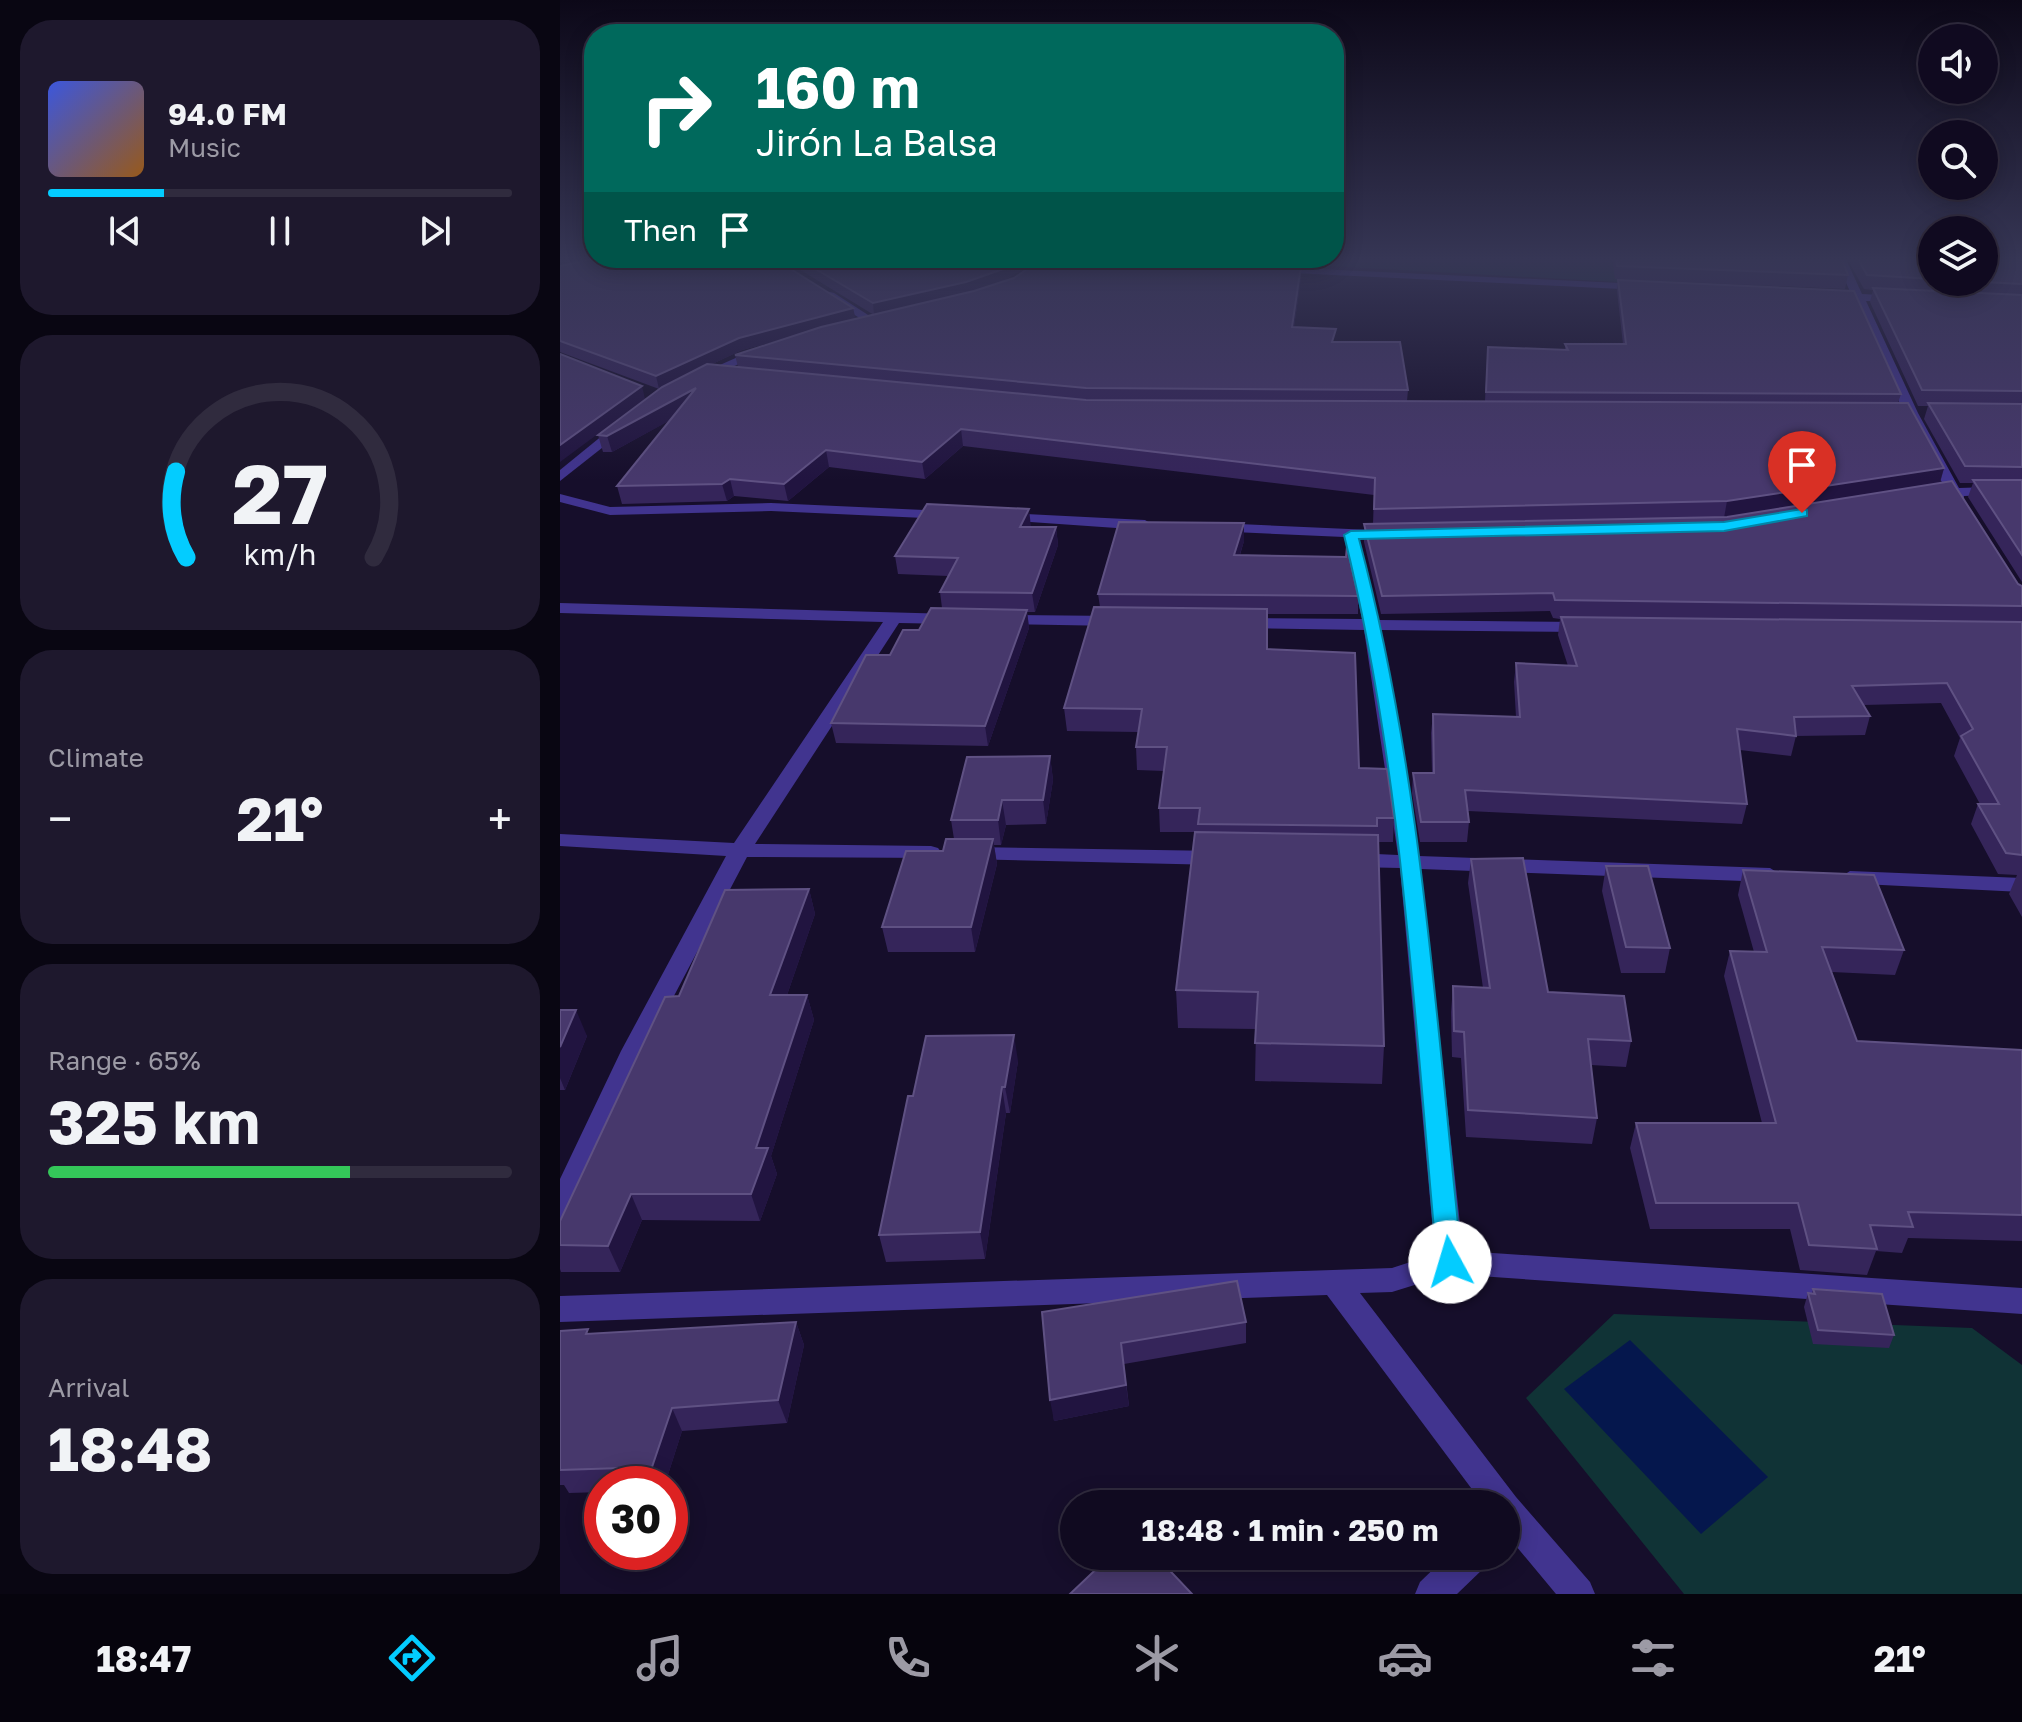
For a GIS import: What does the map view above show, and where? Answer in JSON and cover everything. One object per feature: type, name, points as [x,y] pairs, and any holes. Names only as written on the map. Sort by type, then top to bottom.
[{"type":"street","points":[[1875,331],[1911,413],[1968,514]]},
{"type":"street","points":[[684,384],[773,348]]},
{"type":"street","points":[[708,372],[740,375]]},
{"type":"street","points":[[1895,413],[1927,413]]},
{"type":"street","points":[[560,477],[628,423]]},
{"type":"street","points":[[1910,496],[1953,490],[2022,490]]},
{"type":"street","points":[[560,498],[610,511],[771,507],[1169,526]]},
{"type":"street","points":[[1200,527],[1351,535],[1414,534]]},
{"type":"street","points":[[1351,535],[1374,624],[1408,861],[1450,1262]]},
{"type":"street","points":[[560,608],[1142,622]]},
{"type":"street","points":[[560,1208],[633,1051],[740,850],[894,618]]},
{"type":"street","points":[[1219,623],[1596,628]]},
{"type":"street","points":[[560,840],[740,850],[1233,858]]},
{"type":"street","points":[[1329,860],[1786,876]]},
{"type":"street","points":[[1833,878],[2022,885]]},
{"type":"street","points":[[560,1309],[1392,1280],[1450,1262],[2022,1301]]},
{"type":"street","points":[[1335,1283],[1490,1490]]},
{"type":"street","points":[[1520,1528],[1578,1594]]},
{"type":"street","points":[[1432,1594],[1457,1570]]},
{"type":"green space","points":[[1614,1314],[1972,1328],[2022,1365],[2022,1594],[1684,1594],[1526,1398]]},
{"type":"shaded area","points":[[1630,1340],[1768,1477],[1701,1534],[1564,1389]]},
{"type":"building","points":[[560,331],[764,331],[739,338],[656,376],[560,341]]},
{"type":"building","points":[[808,331],[1335,331],[1332,342],[1400,342],[1408,390],[1086,388],[735,355]]},
{"type":"building","points":[[1624,331],[1872,331],[1901,394],[1486,392],[1488,347],[1568,350],[1565,344],[1626,344]]},
{"type":"building","points":[[1894,331],[2022,331],[2022,391],[1922,390]]},
{"type":"building","points":[[560,354],[642,386],[560,445]]},
{"type":"building","points":[[707,364],[1086,400],[1908,403],[1944,468],[1727,501],[1374,509],[1375,478],[961,429],[922,462],[826,450],[784,484],[730,479],[722,484],[617,486],[696,388],[607,436],[598,435],[662,387]]},
{"type":"building","points":[[1928,403],[2022,404],[2022,467],[1965,466]]},
{"type":"building","points":[[1973,480],[2022,480],[2022,555]]},
{"type":"building","points":[[1952,481],[2022,586],[2022,606],[1555,600],[1553,593],[1382,596],[1364,524],[1727,517]]},
{"type":"building","points":[[927,504],[1029,509],[1020,527],[1056,527],[1032,593],[940,592],[958,558],[895,556]]},
{"type":"building","points":[[1119,522],[1244,523],[1234,555],[1346,557],[1347,546],[1358,596],[1098,594]]},
{"type":"building","points":[[1094,607],[1267,609],[1267,649],[1355,653],[1359,768],[1387,769],[1394,818],[1377,818],[1377,826],[1198,824],[1200,808],[1159,808],[1167,747],[1136,747],[1142,709],[1064,708]]},
{"type":"building","points":[[931,608],[1027,610],[985,726],[831,723],[866,655],[890,655],[903,630],[919,630]]},
{"type":"building","points":[[1561,617],[2022,622],[2022,855],[2006,853],[1978,804],[1999,804],[1961,736],[1973,729],[1947,683],[1852,686],[1870,716],[1794,717],[1796,736],[1737,729],[1747,804],[1465,790],[1469,822],[1421,822],[1413,773],[1434,773],[1433,714],[1520,717],[1516,663],[1577,666]]},
{"type":"building","points":[[1050,756],[1043,800],[1002,800],[998,820],[951,820],[967,757]]},
{"type":"building","points":[[1195,832],[1378,835],[1384,1046],[1255,1043],[1258,992],[1176,990]]},
{"type":"building","points":[[946,839],[993,839],[971,927],[882,927],[906,851],[943,851]]},
{"type":"building","points":[[1523,858],[1548,992],[1624,996],[1631,1041],[1588,1039],[1597,1118],[1468,1110],[1464,1032],[1454,1031],[1453,986],[1490,988],[1471,859]]},
{"type":"building","points":[[1606,866],[1648,866],[1670,948],[1626,947]]},
{"type":"building","points":[[1743,870],[1874,875],[1904,950],[1822,947],[1857,1041],[2022,1050],[2022,1215],[1908,1212],[1913,1227],[1870,1225],[1877,1249],[1809,1245],[1798,1203],[1656,1203],[1636,1123],[1776,1123],[1730,951],[1767,952]]},
{"type":"building","points":[[809,889],[770,995],[807,995],[756,1148],[768,1148],[751,1194],[631,1194],[608,1246],[560,1245],[560,1221],[665,997],[679,996],[725,890]]},
{"type":"building","points":[[560,1010],[576,1010],[560,1047]]},
{"type":"building","points":[[1014,1035],[1005,1087],[1002,1087],[980,1232],[879,1235],[908,1096],[913,1096],[926,1036]]},
{"type":"building","points":[[1237,1281],[1246,1322],[1121,1343],[1126,1385],[1050,1400],[1042,1312]]},
{"type":"building","points":[[1813,1289],[1882,1294],[1894,1335],[1818,1330],[1808,1293],[1815,1294]]},
{"type":"building","points":[[796,1322],[778,1400],[672,1408],[652,1466],[584,1466],[584,1469],[560,1470],[560,1331],[588,1329],[586,1334]]},
{"type":"building","points":[[1095,1570],[1169,1570],[1192,1594],[1070,1594]]},
{"type":"route","points":[[1450,1262],[1408,861],[1374,624],[1351,535],[1724,526],[1802,513]]}]
